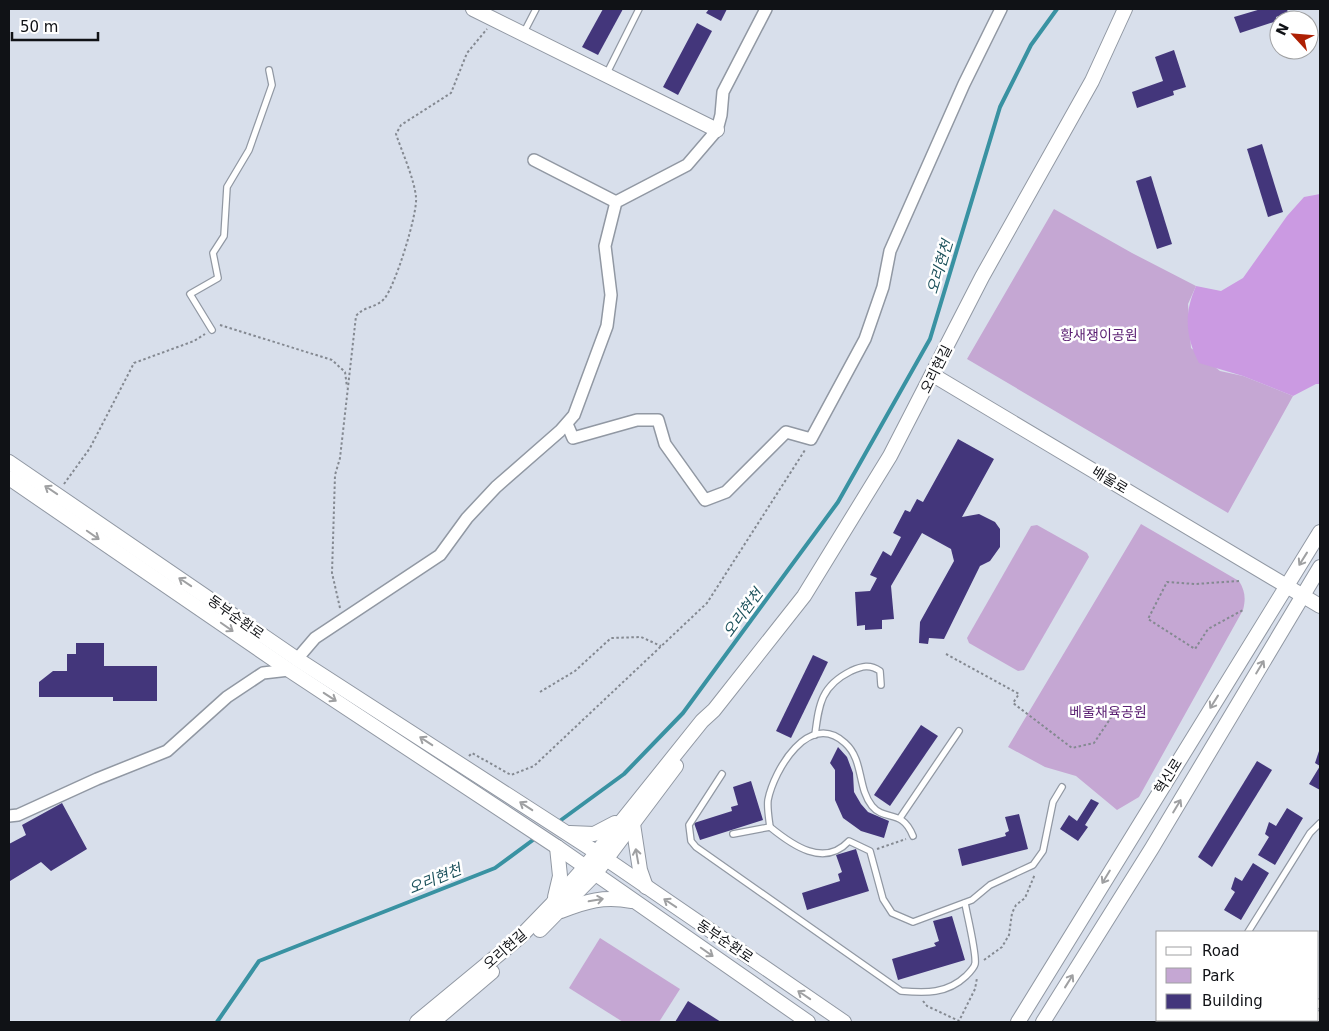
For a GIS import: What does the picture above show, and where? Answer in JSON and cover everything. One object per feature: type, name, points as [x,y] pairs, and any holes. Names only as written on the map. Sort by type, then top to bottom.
[{"type":"street","points":[[9,816],[18,815],[96,779],[166,752],[227,697],[263,673],[293,664],[315,638],[440,555],[467,518],[496,487],[567,424],[574,415],[606,326],[611,294],[605,246],[616,202],[687,165],[716,130],[721,115],[723,92],[766,9]]},
{"type":"street","points":[[567,424],[573,438],[637,420],[658,420],[665,444],[705,500],[726,492],[786,432],[811,439],[865,339],[883,287],[890,251],[964,84],[1001,9]]},
{"type":"street","name":"오리현길","points":[[433,1022],[524,945],[590,871],[626,822],[708,723],[714,710],[804,596],[890,456],[934,375],[982,277],[1092,81],[1125,9]]},
{"type":"street","points":[[478,10],[494,20],[716,130]]},
{"type":"street","points":[[534,160],[616,202]]},
{"type":"street","name":"배울로","points":[[934,375],[1302,596]]},
{"type":"street","name":"동부순환로","points":[[9,462],[57,494],[458,780],[557,846],[590,871],[808,1022]]},
{"type":"street","name":"동부순환로","points":[[9,478],[293,664],[464,765],[844,1022]]},
{"type":"street","name":"혁신로","points":[[1018,1022],[1320,532]]},
{"type":"street","name":"혁신로","points":[[1043,1022],[1152,848],[1320,568]]},
{"type":"street","points":[[1302,596],[1320,606]]},
{"type":"street","points":[[566,833],[594,834],[626,822],[646,887]]},
{"type":"street","points":[[1132,835],[1152,848]]},
{"type":"street","points":[[557,846],[560,861],[555,908],[593,899],[618,899],[635,902]]},
{"type":"street","name":"오리현길","points":[[417,1022],[555,908]]},
{"type":"lane","points":[[523,34],[536,9]]},
{"type":"lane","points":[[606,75],[639,9]]},
{"type":"lane","points":[[212,330],[190,294],[218,278],[213,253],[224,236],[227,187],[248,150],[272,85],[269,70]]},
{"type":"lane","points":[[815,735],[819,706],[826,689],[836,678],[861,666],[873,666],[880,671],[881,685]]},
{"type":"lane","points":[[900,818],[960,731]]},
{"type":"lane","points":[[770,827],[768,801],[783,763],[798,743],[815,735],[833,736],[845,743],[858,760],[865,792],[873,807],[888,815],[900,818],[908,824],[913,836]]},
{"type":"lane","points":[[722,774],[689,825],[691,841],[696,847],[901,991],[922,993],[943,991],[957,985],[973,966],[975,963],[964,903]]},
{"type":"lane","points":[[733,834],[770,827],[794,844],[815,854],[827,854],[842,848],[849,840],[870,852],[883,899],[892,913],[913,922],[972,900],[990,884],[1033,864],[1043,852],[1054,802],[1062,787]]},
{"type":"lane","points":[[1249,931],[1310,833],[1320,823]]},
{"type":"path","points":[[342,620],[332,573],[335,475],[340,458],[356,316],[361,309],[380,304],[386,297],[393,283],[415,214],[416,196],[396,134],[401,125],[451,93],[467,53],[494,20]]},
{"type":"path","points":[[57,494],[90,448],[134,363],[194,341],[220,325],[332,360],[345,372],[348,390]]},
{"type":"path","points":[[464,765],[472,753],[511,775],[534,766],[707,603],[811,439]]},
{"type":"path","points":[[1239,581],[1195,584],[1167,582],[1148,619],[1195,649],[1208,629],[1243,610]]},
{"type":"path","points":[[540,692],[575,671],[611,638],[641,637],[661,646]]},
{"type":"path","points":[[946,654],[1019,694],[1013,703],[1072,748],[1094,743],[1112,716]]},
{"type":"path","points":[[870,852],[913,836]]},
{"type":"path","points":[[922,993],[923,1003],[959,1021],[975,988],[977,974],[973,966],[1002,948],[1010,935],[1012,913],[1032,884],[1036,872],[1033,864]]},
{"type":"green space","name":"황새쟁이공원","points":[[1054,209],[1196,286],[1188,304],[1191,348],[1220,371],[1243,376],[1293,396],[1228,513],[967,359]]},
{"type":"green space","name":"베울채육공원","points":[[1141,524],[1239,581],[1244,591],[1244,602],[1243,610],[1139,797],[1117,810],[1076,776],[1045,767],[1008,747]]},
{"type":"green space","points":[[1037,525],[1087,553],[1089,557],[1024,670],[1018,671],[969,643],[967,638],[1031,526]]},
{"type":"green space","points":[[600,938],[680,989],[659,1022],[623,1022],[569,988]]},
{"type":"shaded area","points":[[1320,194],[1320,384],[1316,384],[1293,396],[1243,376],[1199,363],[1191,343],[1188,324],[1189,306],[1196,286],[1221,291],[1243,278],[1287,216],[1304,197]]},
{"type":"building","points":[[603,9],[623,9],[598,55],[582,47]]},
{"type":"building","points":[[709,9],[727,9],[721,21],[706,13]]},
{"type":"building","points":[[1261,9],[1287,10],[1269,10],[1269,24],[1240,33],[1234,17]]},
{"type":"building","points":[[697,23],[712,31],[678,95],[663,87]]},
{"type":"building","points":[[1174,50],[1186,87],[1173,91],[1174,95],[1137,108],[1132,92],[1163,81],[1155,57]]},
{"type":"building","points":[[1262,144],[1283,212],[1268,217],[1247,149]]},
{"type":"building","points":[[1151,176],[1172,244],[1157,249],[1136,181]]},
{"type":"building","points":[[958,439],[994,459],[962,517],[979,514],[995,522],[1000,529],[1000,547],[990,561],[980,566],[944,639],[929,638],[928,644],[919,643],[920,622],[954,561],[951,549],[922,533],[891,586],[894,619],[882,620],[882,629],[865,630],[865,625],[857,626],[855,592],[870,591],[877,578],[870,575],[883,551],[891,556],[901,537],[893,533],[905,510],[910,512],[917,499],[923,502]]},
{"type":"building","points":[[76,643],[104,643],[104,666],[157,666],[157,701],[113,701],[113,697],[39,697],[39,682],[53,671],[67,671],[67,654],[76,654]]},
{"type":"building","points":[[813,655],[828,662],[791,738],[776,731]]},
{"type":"building","points":[[921,725],[938,736],[890,806],[874,795]]},
{"type":"building","points":[[838,747],[847,757],[853,773],[854,792],[861,804],[868,812],[889,821],[884,838],[861,831],[843,818],[835,800],[835,770],[830,763]]},
{"type":"building","points":[[1320,748],[1320,766],[1315,763]]},
{"type":"building","points":[[1257,761],[1272,770],[1212,867],[1198,857]]},
{"type":"building","points":[[1320,766],[1320,790],[1309,784]]},
{"type":"building","points":[[751,781],[763,820],[700,840],[694,823],[732,811],[731,807],[738,805],[733,787]]},
{"type":"building","points":[[1091,799],[1099,803],[1085,825],[1088,827],[1078,841],[1060,829],[1069,815],[1077,821]]},
{"type":"building","points":[[62,803],[87,849],[51,871],[41,862],[10,881],[9,844],[26,835],[22,825]]},
{"type":"building","points":[[1287,808],[1303,818],[1275,865],[1258,855],[1269,837],[1265,834],[1269,822],[1276,826]]},
{"type":"building","points":[[1019,814],[1028,849],[962,866],[958,849],[1006,836],[1005,833],[1009,831],[1005,817]]},
{"type":"building","points":[[856,849],[869,891],[807,910],[802,893],[840,881],[838,874],[842,872],[836,855]]},
{"type":"building","points":[[1253,863],[1269,873],[1241,920],[1224,910],[1235,892],[1231,889],[1235,877],[1242,881]]},
{"type":"building","points":[[952,916],[965,960],[898,980],[892,959],[936,946],[934,943],[939,941],[933,921]]},
{"type":"building","points":[[688,1001],[721,1022],[675,1022]]},
{"type":"waterway","name":"오리현천","points":[[557,823],[624,774],[683,713],[838,502],[930,339],[1000,107],[1031,45],[1057,9]]},
{"type":"waterway","name":"오리현천","points":[[217,1022],[259,961],[495,868],[537,837]]}]
